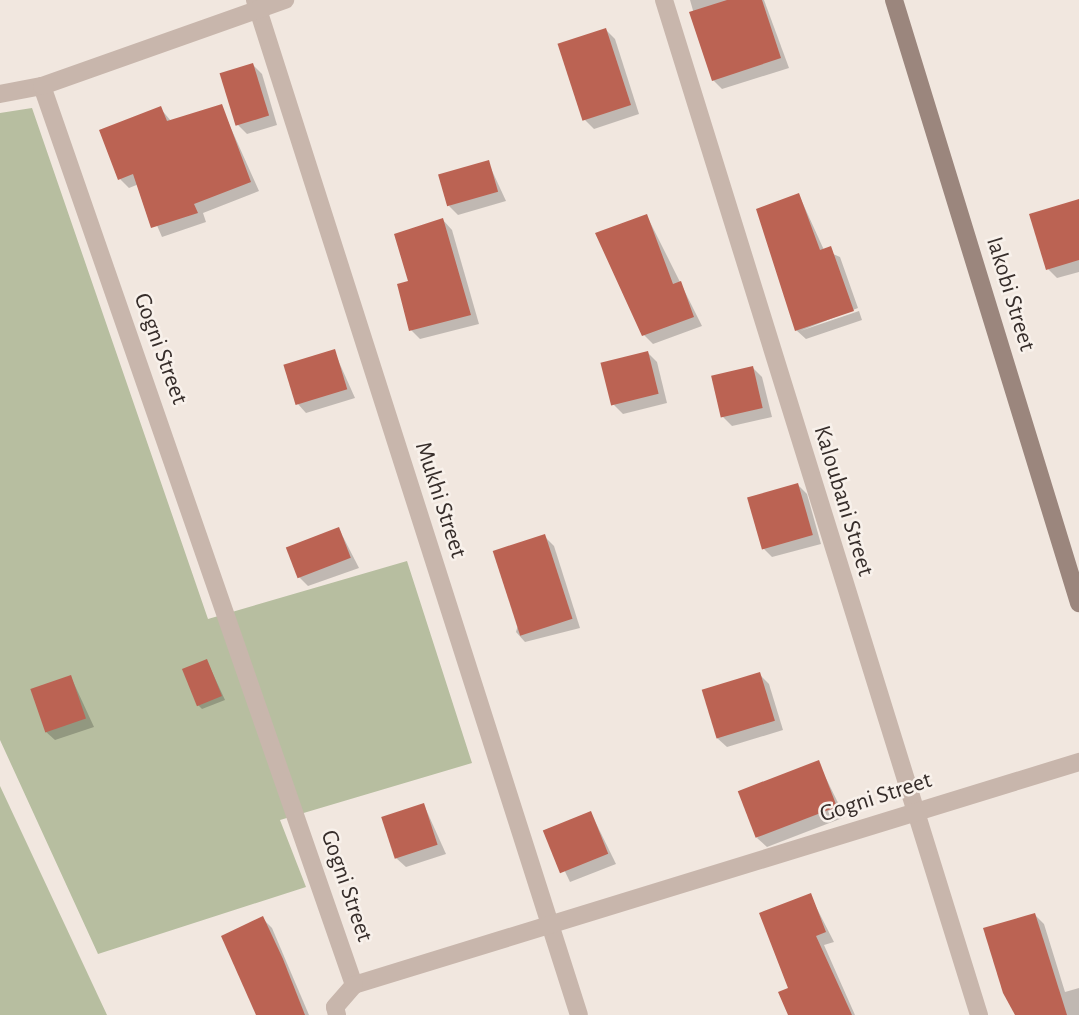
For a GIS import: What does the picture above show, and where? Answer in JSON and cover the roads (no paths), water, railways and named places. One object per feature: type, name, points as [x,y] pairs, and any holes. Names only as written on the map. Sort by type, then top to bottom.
[{"type":"street","points":[[0,94],[42,86],[257,5],[285,0]]},
{"type":"street","name":"Kaloubani Street","points":[[664,0],[913,811],[979,1015]]},
{"type":"street","name":"Iakobi Street","points":[[894,0],[1079,603]]},
{"type":"street","name":"Mukhi Street","points":[[257,5],[579,1015]]},
{"type":"street","name":"Gogni Street","points":[[42,86],[354,985],[550,928],[913,811],[1079,762]]},
{"type":"street","points":[[337,1015],[335,1007],[354,985]]}]
